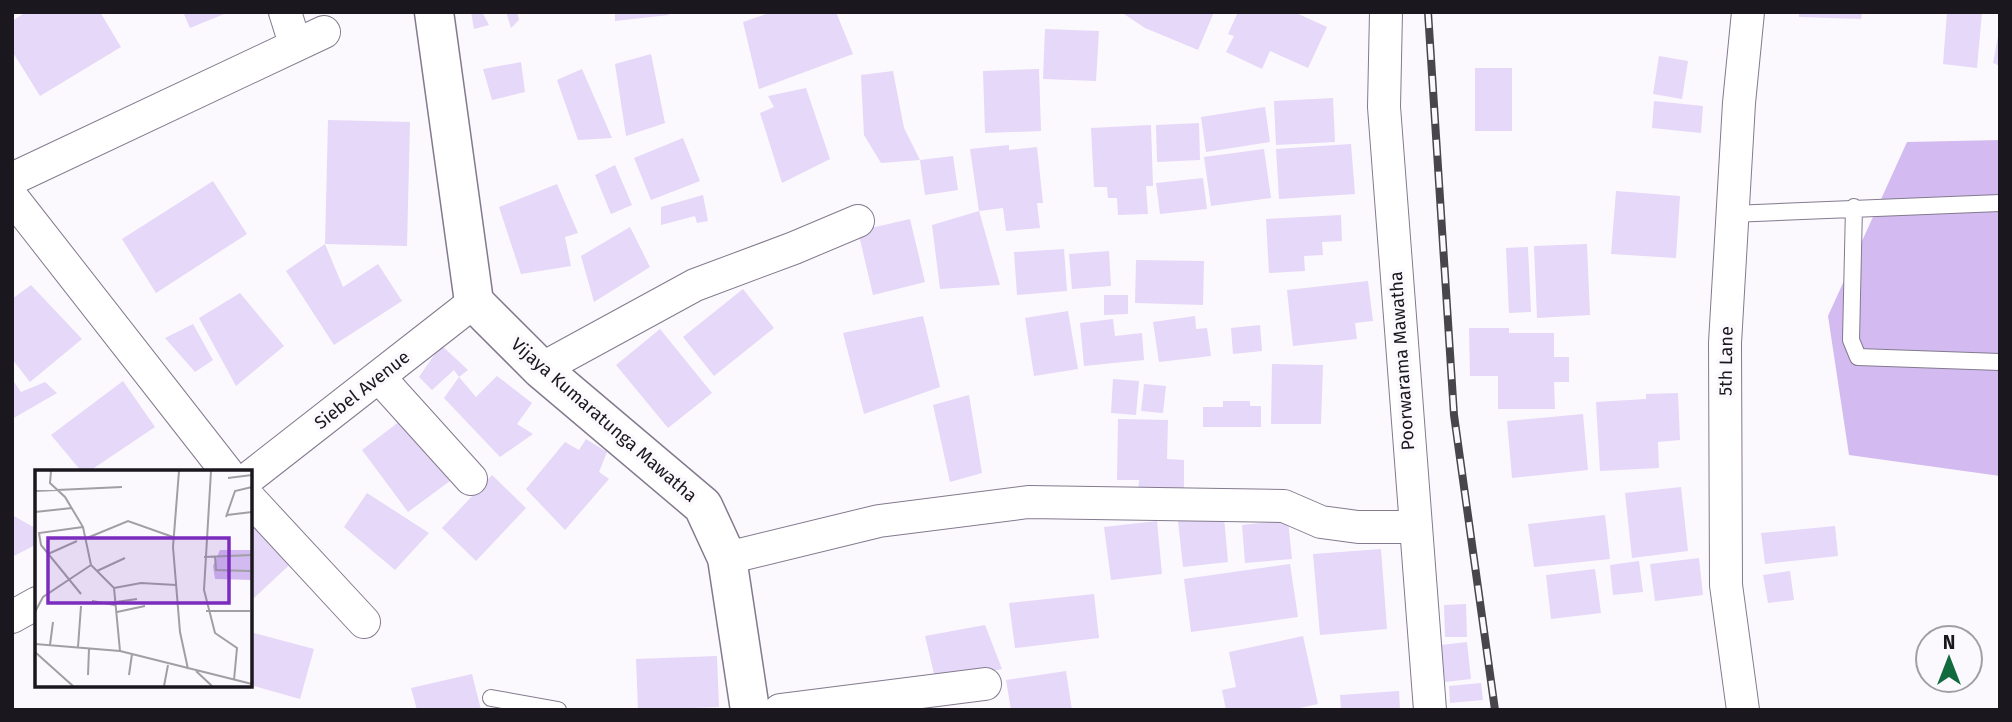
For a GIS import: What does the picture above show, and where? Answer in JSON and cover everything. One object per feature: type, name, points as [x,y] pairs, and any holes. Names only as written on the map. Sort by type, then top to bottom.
[{"type":"main road","points":[[434,12],[474,302]]},
{"type":"main road","name":"Vijaya Kumaratunga Mawatha","points":[[474,302],[541,369],[703,506],[727,558],[750,710]]},
{"type":"street","points":[[12,179],[309,38],[285,12]]},
{"type":"street","name":"Poorwarama Mawatha","points":[[1386,12],[1384,107],[1430,710]]},
{"type":"street","name":"5th Lane","points":[[1744,710],[1726,585],[1725,342],[1739,103],[1748,12]]},
{"type":"street","points":[[12,197],[225,470]]},
{"type":"street","points":[[541,369],[695,285],[858,221]]},
{"type":"street","name":"Siebel Avenue","points":[[252,475],[474,302]]},
{"type":"street","points":[[380,377],[471,479]]},
{"type":"street","points":[[252,501],[364,622]]},
{"type":"street","points":[[727,558],[879,521],[1028,502],[1284,506],[1321,522],[1358,527],[1415,527]]},
{"type":"street","points":[[12,617],[35,604]]},
{"type":"street","points":[[780,710],[985,684]]},
{"type":"lane","points":[[1732,214],[2000,203]]},
{"type":"lane","points":[[1854,207],[1851,340],[1858,357],[2000,362]]},
{"type":"lane","points":[[491,698],[558,710]]},
{"type":"shaded area","points":[[2000,140],[2000,476],[1849,455],[1828,316],[1907,142]]},
{"type":"building","points":[[26,12],[100,12],[121,47],[40,96],[12,51],[12,21]]},
{"type":"building","points":[[183,12],[229,12],[190,28]]},
{"type":"building","points":[[471,12],[482,12],[489,25],[474,29]]},
{"type":"building","points":[[506,12],[517,12],[519,20],[511,28]]},
{"type":"building","points":[[615,12],[668,12],[669,15],[615,21]]},
{"type":"building","points":[[772,12],[836,12],[853,54],[759,89],[743,22]]},
{"type":"building","points":[[1121,12],[1214,12],[1198,50],[1145,28]]},
{"type":"building","points":[[1238,12],[1294,12],[1327,27],[1308,68],[1270,51],[1262,69],[1226,52],[1234,36],[1228,34]]},
{"type":"building","points":[[1799,12],[1862,12],[1861,19],[1799,17]]},
{"type":"building","points":[[1947,12],[1982,12],[1977,68],[1943,64]]},
{"type":"building","points":[[1045,29],[1099,31],[1096,81],[1043,79]]},
{"type":"building","points":[[2000,36],[2000,66],[1993,63]]},
{"type":"building","points":[[651,54],[665,123],[626,136],[615,64]]},
{"type":"building","points":[[1659,56],[1688,61],[1682,99],[1653,94]]},
{"type":"building","points":[[521,62],[525,92],[492,100],[483,69]]},
{"type":"building","points":[[1475,68],[1512,68],[1512,131],[1475,131]]},
{"type":"building","points":[[582,69],[612,138],[578,140],[557,80]]},
{"type":"building","points":[[1039,69],[1041,131],[985,133],[983,71]]},
{"type":"building","points":[[893,71],[904,128],[920,160],[881,163],[864,135],[861,75]]},
{"type":"building","points":[[806,88],[830,159],[782,183],[760,113],[774,107],[768,96]]},
{"type":"building","points":[[1333,98],[1335,142],[1276,145],[1274,101]]},
{"type":"building","points":[[1654,101],[1703,106],[1701,133],[1652,128]]},
{"type":"building","points":[[1265,107],[1270,142],[1206,152],[1201,117]]},
{"type":"building","points":[[328,120],[410,122],[407,246],[325,244]]},
{"type":"building","points":[[1199,123],[1200,160],[1157,162],[1156,125]]},
{"type":"building","points":[[1151,125],[1153,186],[1146,186],[1148,214],[1118,215],[1117,198],[1108,198],[1107,187],[1094,187],[1091,128]]},
{"type":"building","points":[[683,138],[700,181],[651,200],[634,158]]},
{"type":"building","points":[[1351,144],[1355,194],[1279,199],[1276,149]]},
{"type":"building","points":[[1009,145],[1009,150],[1037,147],[1043,203],[1037,203],[1040,228],[1006,231],[1003,208],[979,211],[970,149]]},
{"type":"building","points":[[1264,149],[1271,198],[1211,206],[1204,157]]},
{"type":"building","points":[[953,156],[958,190],[925,195],[920,160]]},
{"type":"building","points":[[615,165],[632,205],[611,214],[595,175]]},
{"type":"building","points":[[1203,178],[1207,209],[1160,214],[1156,183]]},
{"type":"building","points":[[213,181],[247,234],[156,293],[122,239]]},
{"type":"building","points":[[557,184],[578,233],[565,237],[571,266],[521,274],[499,207]]},
{"type":"building","points":[[1616,191],[1680,196],[1676,258],[1611,254]]},
{"type":"building","points":[[703,195],[708,221],[697,223],[695,216],[661,225],[661,207]]},
{"type":"building","points":[[979,211],[1000,285],[940,289],[932,225]]},
{"type":"building","points":[[1341,215],[1342,241],[1322,242],[1323,255],[1304,256],[1305,271],[1269,273],[1266,219]]},
{"type":"building","points":[[910,219],[925,282],[873,295],[858,231]]},
{"type":"building","points":[[630,227],[650,267],[594,302],[581,256]]},
{"type":"building","points":[[325,244],[343,287],[378,264],[402,301],[334,345],[286,271]]},
{"type":"building","points":[[1587,244],[1590,315],[1537,318],[1534,246]]},
{"type":"building","points":[[1528,247],[1531,312],[1509,313],[1506,248]]},
{"type":"building","points":[[1064,249],[1067,291],[1017,295],[1014,252]]},
{"type":"building","points":[[1109,251],[1111,286],[1072,289],[1069,254]]},
{"type":"building","points":[[1136,260],[1204,261],[1203,305],[1135,303]]},
{"type":"building","points":[[1368,281],[1373,321],[1355,323],[1357,339],[1293,346],[1287,290]]},
{"type":"building","points":[[31,285],[82,339],[30,382],[12,359],[12,299]]},
{"type":"building","points":[[743,289],[774,328],[714,376],[683,337]]},
{"type":"building","points":[[240,293],[284,346],[236,386],[199,318]]},
{"type":"building","points":[[1104,295],[1128,295],[1128,314],[1104,315]]},
{"type":"building","points":[[1068,311],[1078,369],[1034,376],[1025,318]]},
{"type":"building","points":[[923,316],[940,387],[864,414],[843,333]]},
{"type":"building","points":[[1195,316],[1196,329],[1207,328],[1211,356],[1159,362],[1153,322]]},
{"type":"building","points":[[1113,319],[1115,336],[1142,333],[1144,360],[1084,366],[1080,323]]},
{"type":"building","points":[[193,324],[213,360],[195,372],[165,338]]},
{"type":"building","points":[[1260,325],[1262,351],[1233,354],[1231,328]]},
{"type":"building","points":[[1469,328],[1509,328],[1509,333],[1554,333],[1554,357],[1569,357],[1569,382],[1554,382],[1555,409],[1498,409],[1498,376],[1470,376]]},
{"type":"building","points":[[660,329],[712,393],[668,428],[616,365]]},
{"type":"building","points":[[441,345],[468,370],[459,377],[454,370],[432,390],[419,377]]},
{"type":"building","points":[[1272,364],[1323,365],[1321,424],[1271,424]]},
{"type":"building","points":[[497,376],[532,403],[517,424],[533,434],[500,457],[444,398],[459,377],[476,397]]},
{"type":"building","points":[[12,379],[21,392],[45,382],[57,393],[12,419]]},
{"type":"building","points":[[1113,379],[1139,381],[1136,415],[1111,413]]},
{"type":"building","points":[[123,381],[155,427],[91,470],[80,470],[51,435]]},
{"type":"building","points":[[1144,384],[1166,386],[1163,413],[1141,411]]},
{"type":"building","points":[[1678,393],[1680,440],[1658,442],[1659,468],[1600,471],[1596,402],[1646,399],[1646,394]]},
{"type":"building","points":[[969,395],[982,473],[950,482],[933,405]]},
{"type":"building","points":[[1223,401],[1250,401],[1250,406],[1261,406],[1261,427],[1203,427],[1203,407],[1223,407]]},
{"type":"building","points":[[1583,414],[1588,470],[1512,478],[1507,421]]},
{"type":"building","points":[[404,418],[450,481],[408,512],[362,450]]},
{"type":"building","points":[[1118,419],[1168,420],[1167,459],[1184,460],[1184,494],[1138,494],[1139,480],[1117,480]]},
{"type":"building","points":[[586,439],[607,452],[599,472],[609,479],[565,530],[526,489],[565,442],[579,450]]},
{"type":"building","points":[[492,475],[526,508],[476,561],[442,528]]},
{"type":"building","points":[[1681,487],[1688,551],[1632,558],[1625,493]]},
{"type":"building","points":[[367,493],[429,533],[395,570],[344,527]]},
{"type":"building","points":[[12,515],[35,528],[35,545],[12,557]]},
{"type":"building","points":[[1605,515],[1610,559],[1534,567],[1528,524]]},
{"type":"building","points":[[1224,517],[1228,562],[1183,567],[1178,521]]},
{"type":"building","points":[[252,520],[300,555],[252,598]]},
{"type":"building","points":[[1288,520],[1292,559],[1245,563],[1242,525]]},
{"type":"building","points":[[1157,521],[1162,574],[1111,580],[1104,527]]},
{"type":"building","points":[[1835,526],[1838,556],[1765,564],[1761,533]]},
{"type":"building","points":[[1381,549],[1387,629],[1320,635],[1313,554]]},
{"type":"building","points":[[1699,558],[1703,595],[1655,601],[1650,564]]},
{"type":"building","points":[[1639,561],[1643,592],[1613,595],[1610,565]]},
{"type":"building","points":[[1290,564],[1298,617],[1191,632],[1184,579]]},
{"type":"building","points":[[1595,569],[1601,613],[1551,619],[1546,575]]},
{"type":"building","points":[[1790,571],[1794,600],[1768,603],[1763,575]]},
{"type":"building","points":[[1094,594],[1099,638],[1015,648],[1009,603]]},
{"type":"building","points":[[1466,604],[1467,637],[1445,637],[1444,605]]},
{"type":"building","points":[[985,625],[1002,669],[936,682],[925,636]]},
{"type":"building","points":[[252,633],[314,649],[300,699],[252,686]]},
{"type":"building","points":[[1303,636],[1318,704],[1291,710],[1226,710],[1222,690],[1236,687],[1229,652]]},
{"type":"building","points":[[1467,642],[1471,679],[1445,682],[1441,645]]},
{"type":"building","points":[[717,656],[719,707],[638,710],[636,659]]},
{"type":"building","points":[[1066,671],[1072,710],[1011,710],[1006,680]]},
{"type":"building","points":[[472,674],[481,710],[417,710],[411,688]]},
{"type":"building","points":[[1481,683],[1483,700],[1450,703],[1449,686]]},
{"type":"building","points":[[1399,691],[1400,710],[1341,710],[1340,695]]},
{"type":"railway","points":[[1428,12],[1454,415],[1495,710]]}]
